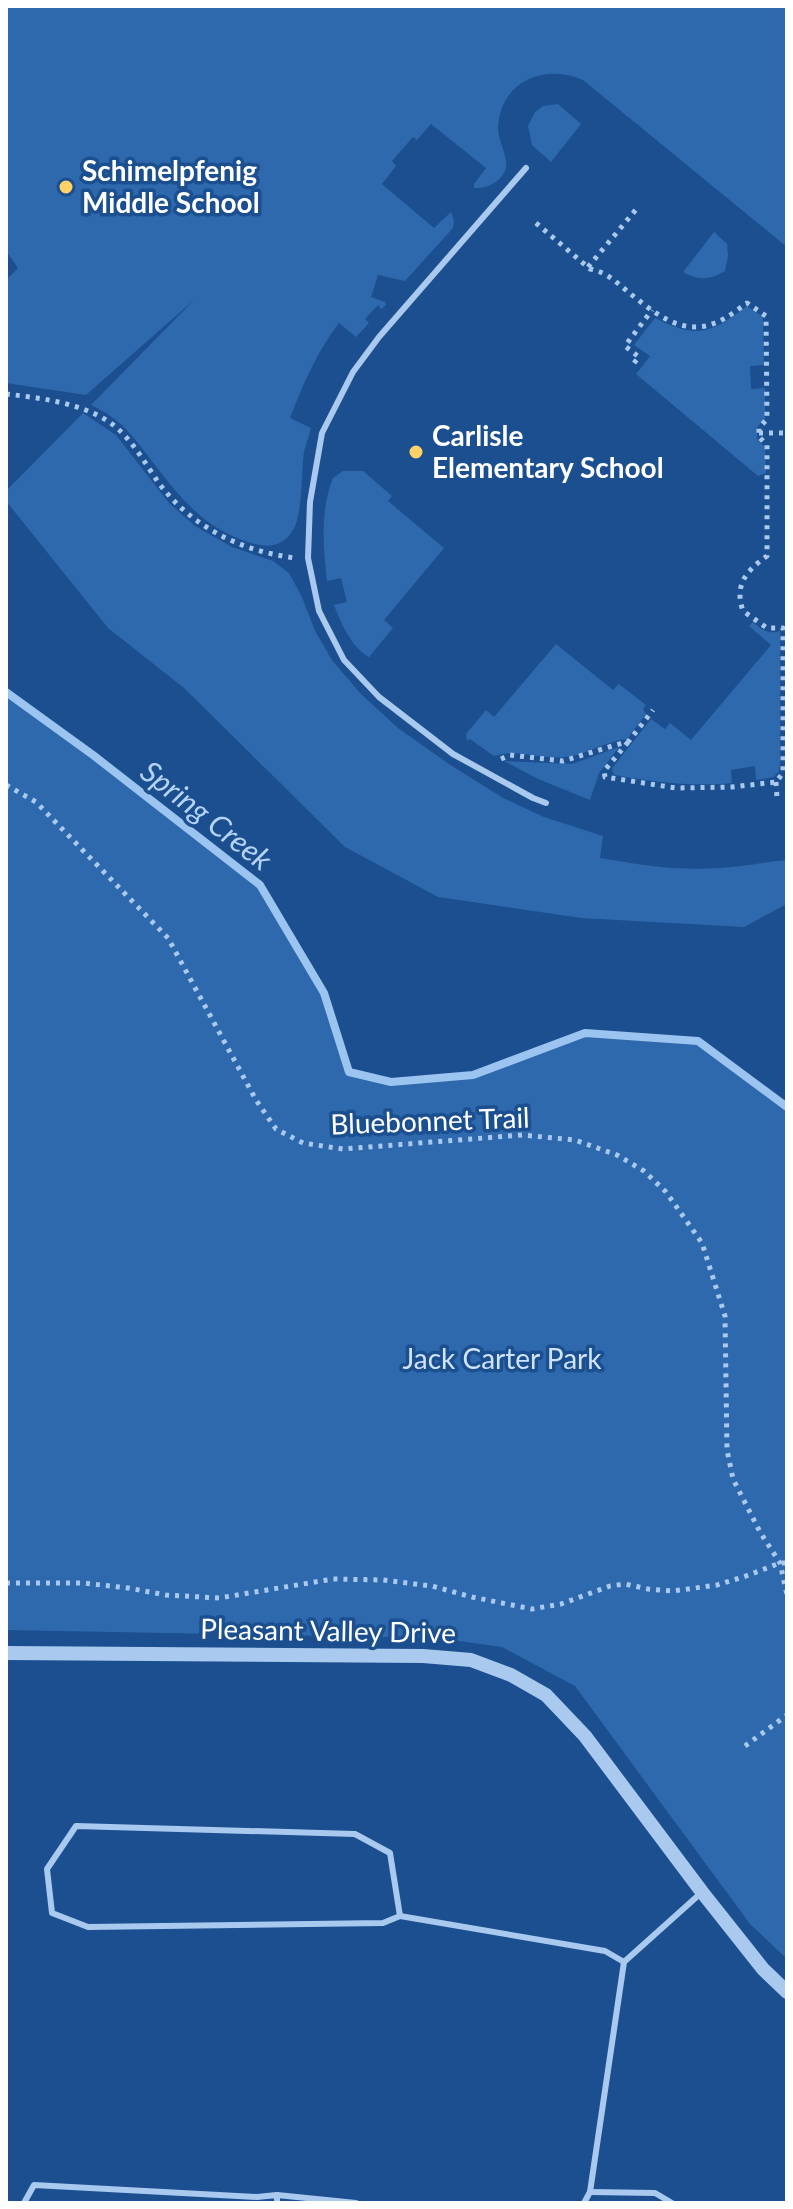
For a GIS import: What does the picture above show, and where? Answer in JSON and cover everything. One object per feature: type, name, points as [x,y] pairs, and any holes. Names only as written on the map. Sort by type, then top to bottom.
[{"type":"street","name":"Pleasant Valley Drive","points":[[6,1653],[423,1656],[471,1660],[511,1675],[546,1695],[585,1736],[702,1892],[763,1969],[787,1992]]},
{"type":"lane","points":[[526,168],[379,337],[353,372],[322,433],[310,502],[308,558],[319,611],[325,623],[344,660],[379,697],[453,754],[546,803]]},
{"type":"lane","points":[[400,1916],[390,1853],[355,1834],[76,1826],[47,1869],[52,1913],[88,1927],[383,1923],[400,1916],[605,1951],[624,1962]]},
{"type":"lane","points":[[584,2203],[590,2192],[624,1962],[702,1892]]},
{"type":"lane","points":[[24,2203],[34,2185],[356,2203]]},
{"type":"lane","points":[[590,2192],[655,2193],[672,2203]]},
{"type":"path","points":[[588,267],[639,206]]},
{"type":"path","points":[[536,223],[588,267],[602,271],[669,321],[701,327],[717,323],[747,303],[766,316],[767,419],[759,428],[759,437],[767,445],[767,556],[744,578],[739,592],[743,611],[767,628],[783,628],[783,773],[776,782],[777,798]]},
{"type":"path","points":[[755,309],[760,302]]},
{"type":"path","points":[[634,363],[639,357],[625,346],[652,310]]},
{"type":"path","points":[[6,394],[33,397],[88,411],[114,425],[167,494],[196,522],[253,550],[308,558]]},
{"type":"path","points":[[759,433],[787,433]]},
{"type":"path","points":[[653,710],[604,771],[605,777],[676,788],[776,782]]},
{"type":"path","points":[[501,759],[510,755],[563,761],[629,741]]},
{"type":"path","name":"Bluebonnet Trail","points":[[6,785],[36,802],[168,938],[256,1100],[276,1129],[303,1143],[343,1149],[522,1135],[575,1140],[617,1155],[644,1171],[666,1192],[702,1243],[725,1316],[727,1450],[733,1479],[760,1532],[783,1563]]},
{"type":"path","points":[[6,1583],[83,1583],[166,1595],[219,1598],[333,1579],[383,1580],[432,1586],[532,1609],[561,1604],[610,1586],[625,1584],[673,1591],[717,1585],[783,1563],[787,1595]]},
{"type":"path","points":[[745,1746],[787,1715]]},
{"type":"green space","points":[[6,6],[787,6],[787,247],[583,80],[553,74],[526,80],[515,88],[500,113],[498,129],[506,161],[505,171],[500,179],[487,186],[474,188],[486,168],[431,124],[417,140],[413,137],[392,161],[396,166],[382,184],[434,228],[451,212],[453,228],[405,281],[378,275],[371,297],[386,305],[381,309],[378,305],[365,319],[369,323],[356,337],[339,323],[331,334],[311,369],[290,418],[311,428],[304,452],[296,523],[289,536],[280,543],[269,546],[251,543],[211,524],[194,510],[126,429],[91,405],[194,300],[86,395],[6,383],[6,280],[18,268],[6,251]]},
{"type":"green space","points":[[558,104],[581,124],[551,162],[532,145],[528,126],[535,112],[543,106]]},
{"type":"green space","points":[[714,232],[727,244],[725,271],[704,278],[683,272]]},
{"type":"green space","points":[[747,306],[763,317],[764,365],[750,366],[751,389],[765,388],[765,419],[757,427],[757,439],[765,447],[766,473],[758,476],[636,374],[650,356],[634,345],[655,318],[682,329],[703,330],[723,323]]},
{"type":"green space","points":[[83,413],[116,435],[169,503],[195,526],[232,547],[273,561],[289,573],[332,660],[360,693],[398,728],[449,764],[503,798],[544,817],[603,836],[600,858],[689,869],[787,860],[787,904],[744,927],[581,918],[438,897],[345,847],[184,688],[108,628],[6,501],[6,491]]},
{"type":"green space","points":[[343,471],[363,471],[392,496],[388,501],[444,548],[384,620],[393,628],[369,657],[352,641],[334,605],[347,602],[341,578],[327,581],[324,516],[333,478]]},
{"type":"green space","points":[[753,622],[765,631],[780,631],[780,764],[774,777],[756,780],[755,766],[731,770],[732,783],[717,784],[673,783],[615,775],[613,767],[651,719],[665,729],[670,723],[691,740],[771,645],[749,626]]},
{"type":"green space","points":[[556,644],[613,690],[619,684],[646,705],[643,709],[646,714],[627,739],[573,756],[556,757],[513,753],[494,756],[470,739],[467,741],[466,734],[486,710],[494,717]]},
{"type":"green space","name":"Jack Carter Park","points":[[6,692],[93,755],[260,885],[324,993],[349,1072],[391,1082],[473,1075],[585,1033],[698,1041],[787,1107],[787,1959],[750,1924],[575,1686],[502,1647],[437,1638],[6,1630]]},
{"type":"green space","points":[[619,747],[599,773],[590,800],[504,761],[572,764]]},
{"type":"waterway","name":"Spring Creek","points":[[6,692],[93,755],[260,885],[324,993],[349,1072],[391,1082],[473,1075],[585,1033],[698,1041],[787,1107]]},
{"type":"place","name":"Schimelpfenig Middle School","points":[[66,187]]},
{"type":"place","name":"Carlisle Elementary School","points":[[416,452]]}]
